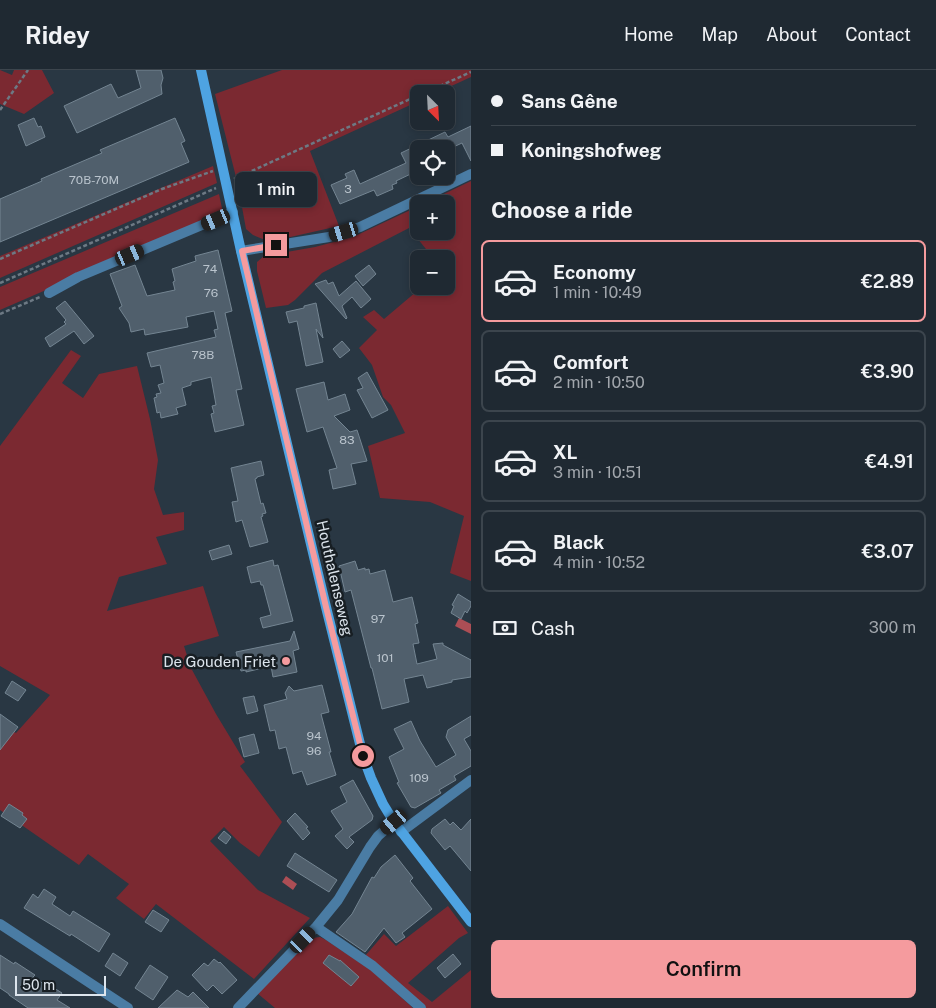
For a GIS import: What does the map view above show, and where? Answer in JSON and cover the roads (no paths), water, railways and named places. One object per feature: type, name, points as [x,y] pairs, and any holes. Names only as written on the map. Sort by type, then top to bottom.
[{"type":"street","name":"Houthalenseweg","points":[[201,70],[242,251],[363,756],[383,804],[394,822],[471,922]]},
{"type":"street","points":[[242,251],[329,236],[360,226],[471,174]]},
{"type":"street","points":[[49,293],[78,277],[233,212]]},
{"type":"street","points":[[401,832],[471,780]]},
{"type":"street","points":[[238,1008],[316,927],[338,900],[378,836],[394,822]]},
{"type":"street","points":[[0,924],[128,1008]]},
{"type":"street","points":[[316,927],[373,966],[421,1008]]},
{"type":"place","name":"De Gouden Friet","points":[[286,661]]}]
